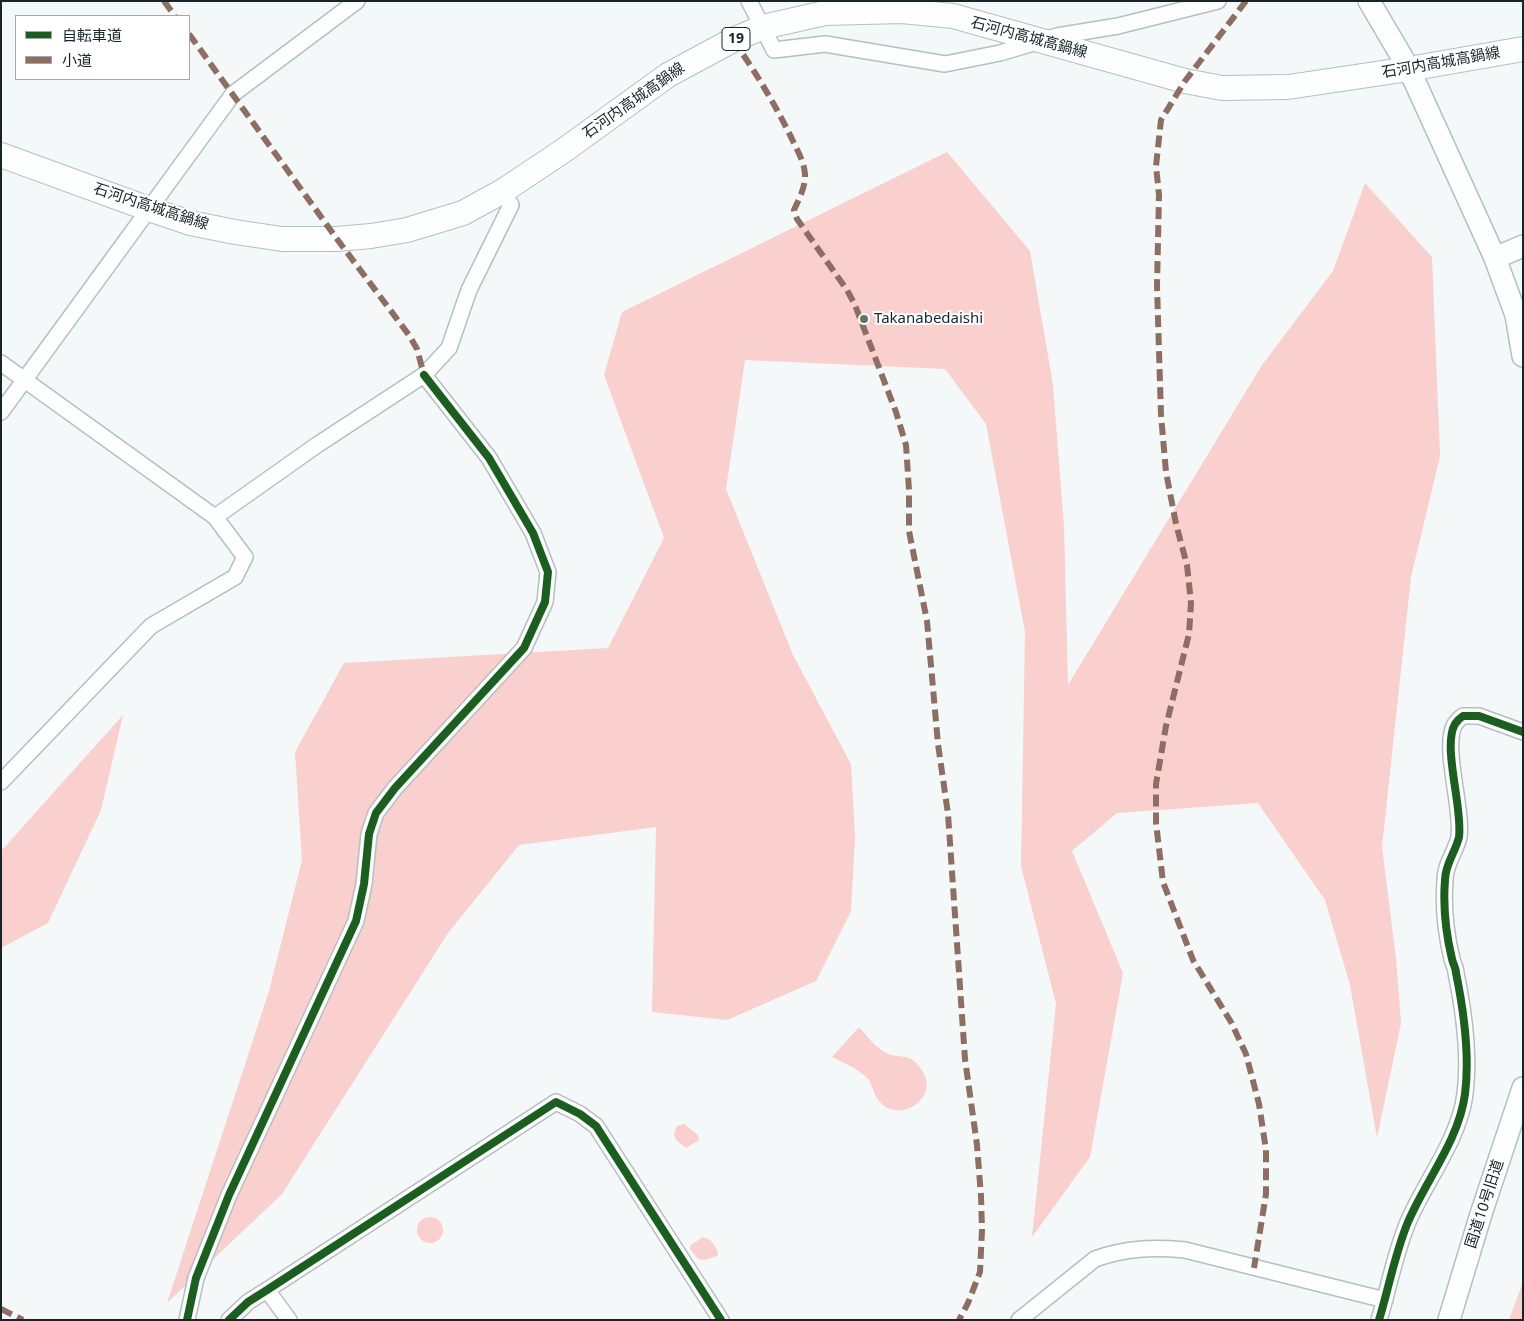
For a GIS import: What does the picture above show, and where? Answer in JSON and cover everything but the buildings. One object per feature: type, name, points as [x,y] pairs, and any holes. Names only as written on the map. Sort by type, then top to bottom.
[{"type":"main road","name":"石河内高城高鍋線","points":[[1,155],[149,210],[190,223],[282,239],[337,239],[407,230],[463,213],[503,191],[563,151],[668,75],[733,40],[764,27],[825,13],[902,11],[953,16],[1184,81],[1222,88],[1288,87],[1523,49]]},
{"type":"street","points":[[1,412],[233,94],[356,1]]},
{"type":"street","points":[[749,1],[764,27],[774,50],[825,44],[945,64],[1000,53],[1057,36],[1118,26],[1218,1]]},
{"type":"street","points":[[1370,1],[1408,69],[1495,258],[1516,315],[1523,356]]},
{"type":"street","points":[[215,516],[317,445],[424,375],[450,348],[469,290],[511,205],[503,191]]},
{"type":"street","points":[[1495,258],[1523,246]]},
{"type":"street","points":[[1,363],[215,516],[245,557],[235,577],[151,626],[1,782]]},
{"type":"street","points":[[187,1320],[196,1278],[229,1195],[356,922],[364,884],[369,834],[376,813],[395,788],[524,648],[545,602],[548,572],[534,533],[489,458],[424,375]]},
{"type":"street","points":[[1379,1320],[1408,1222],[1455,1130],[1465,1095],[1464,1030],[1445,903],[1445,878],[1457,843],[1460,827],[1451,751],[1452,733],[1455,723],[1463,716],[1479,716],[1523,732]]},
{"type":"street","name":"国道10号旧道","points":[[1449,1320],[1481,1214],[1523,1088]]},
{"type":"street","points":[[229,1320],[248,1302],[556,1102],[580,1114],[596,1126],[721,1320]]},
{"type":"street","points":[[1019,1320],[1035,1314],[1095,1259],[1110,1253],[1154,1247],[1185,1250],[1385,1300]]},
{"type":"street","points":[[267,1290],[289,1320]]},
{"type":"shaded area","points":[[947,152],[1030,251],[1053,385],[1064,527],[1068,685],[1262,365],[1333,271],[1365,183],[1432,257],[1440,456],[1411,577],[1382,847],[1396,959],[1401,1023],[1377,1138],[1350,985],[1325,900],[1258,803],[1117,813],[1072,851],[1123,973],[1090,1157],[1032,1237],[1056,1004],[1021,866],[1025,632],[986,424],[945,369],[745,360],[726,489],[793,655],[851,764],[855,837],[851,911],[816,981],[727,1020],[652,1012],[656,827],[519,845],[448,933],[282,1194],[167,1303],[269,991],[302,860],[295,752],[344,663],[608,648],[664,538],[604,375],[622,312]]},
{"type":"shaded area","points":[[123,715],[101,810],[48,923],[1,948],[1,851]]},
{"type":"shaded area","points":[[859,1027],[881,1050],[891,1055],[910,1058],[921,1068],[927,1087],[920,1101],[914,1106],[898,1110],[890,1109],[883,1105],[877,1099],[870,1082],[864,1075],[832,1057]]},
{"type":"shaded area","points":[[684,1124],[698,1135],[699,1140],[686,1148],[676,1140],[674,1134],[677,1126]]},
{"type":"shaded area","points":[[430,1217],[439,1221],[443,1230],[439,1239],[430,1243],[421,1239],[417,1230],[421,1221]]},
{"type":"shaded area","points":[[703,1237],[709,1239],[716,1247],[717,1256],[701,1260],[690,1249],[691,1245]]},
{"type":"shaded area","points":[[1523,1282],[1523,1320],[1509,1320]]},
{"type":"marked path","points":[[164,1],[174,15]]},
{"type":"marked path","points":[[1246,1],[1185,81],[1161,120],[1156,166],[1159,195],[1157,286],[1161,415],[1166,472],[1176,524],[1187,565],[1191,603],[1189,634],[1166,726],[1156,784],[1156,823],[1163,882],[1193,960],[1231,1022],[1246,1054],[1259,1104],[1266,1150],[1266,1194],[1254,1268]]},
{"type":"marked path","points":[[190,35],[409,335],[417,349],[424,375]]},
{"type":"marked path","points":[[733,40],[772,100],[800,156],[805,179],[802,192],[794,210],[797,219],[847,290],[855,305],[896,412],[906,445],[909,531],[927,621],[938,744],[948,814],[965,1059],[977,1145],[981,1196],[980,1272],[959,1320]]},
{"type":"marked path","points":[[1,1309],[23,1320]]},
{"type":"cycle path","points":[[187,1320],[196,1278],[229,1195],[356,921],[364,884],[369,834],[376,813],[395,788],[524,648],[545,602],[548,572],[533,533],[489,458],[424,375]]},
{"type":"cycle path","points":[[1379,1320],[1403,1234],[1415,1206],[1449,1144],[1462,1111],[1465,1094],[1467,1064],[1465,1034],[1456,971],[1448,940],[1444,890],[1445,874],[1459,837],[1458,810],[1452,762],[1452,734],[1455,724],[1463,716],[1479,716],[1523,732]]},
{"type":"cycle path","points":[[229,1320],[248,1302],[556,1102],[580,1114],[596,1126],[721,1320]]},
{"type":"place","name":"Takanabedaishi","points":[[864,319]]}]
